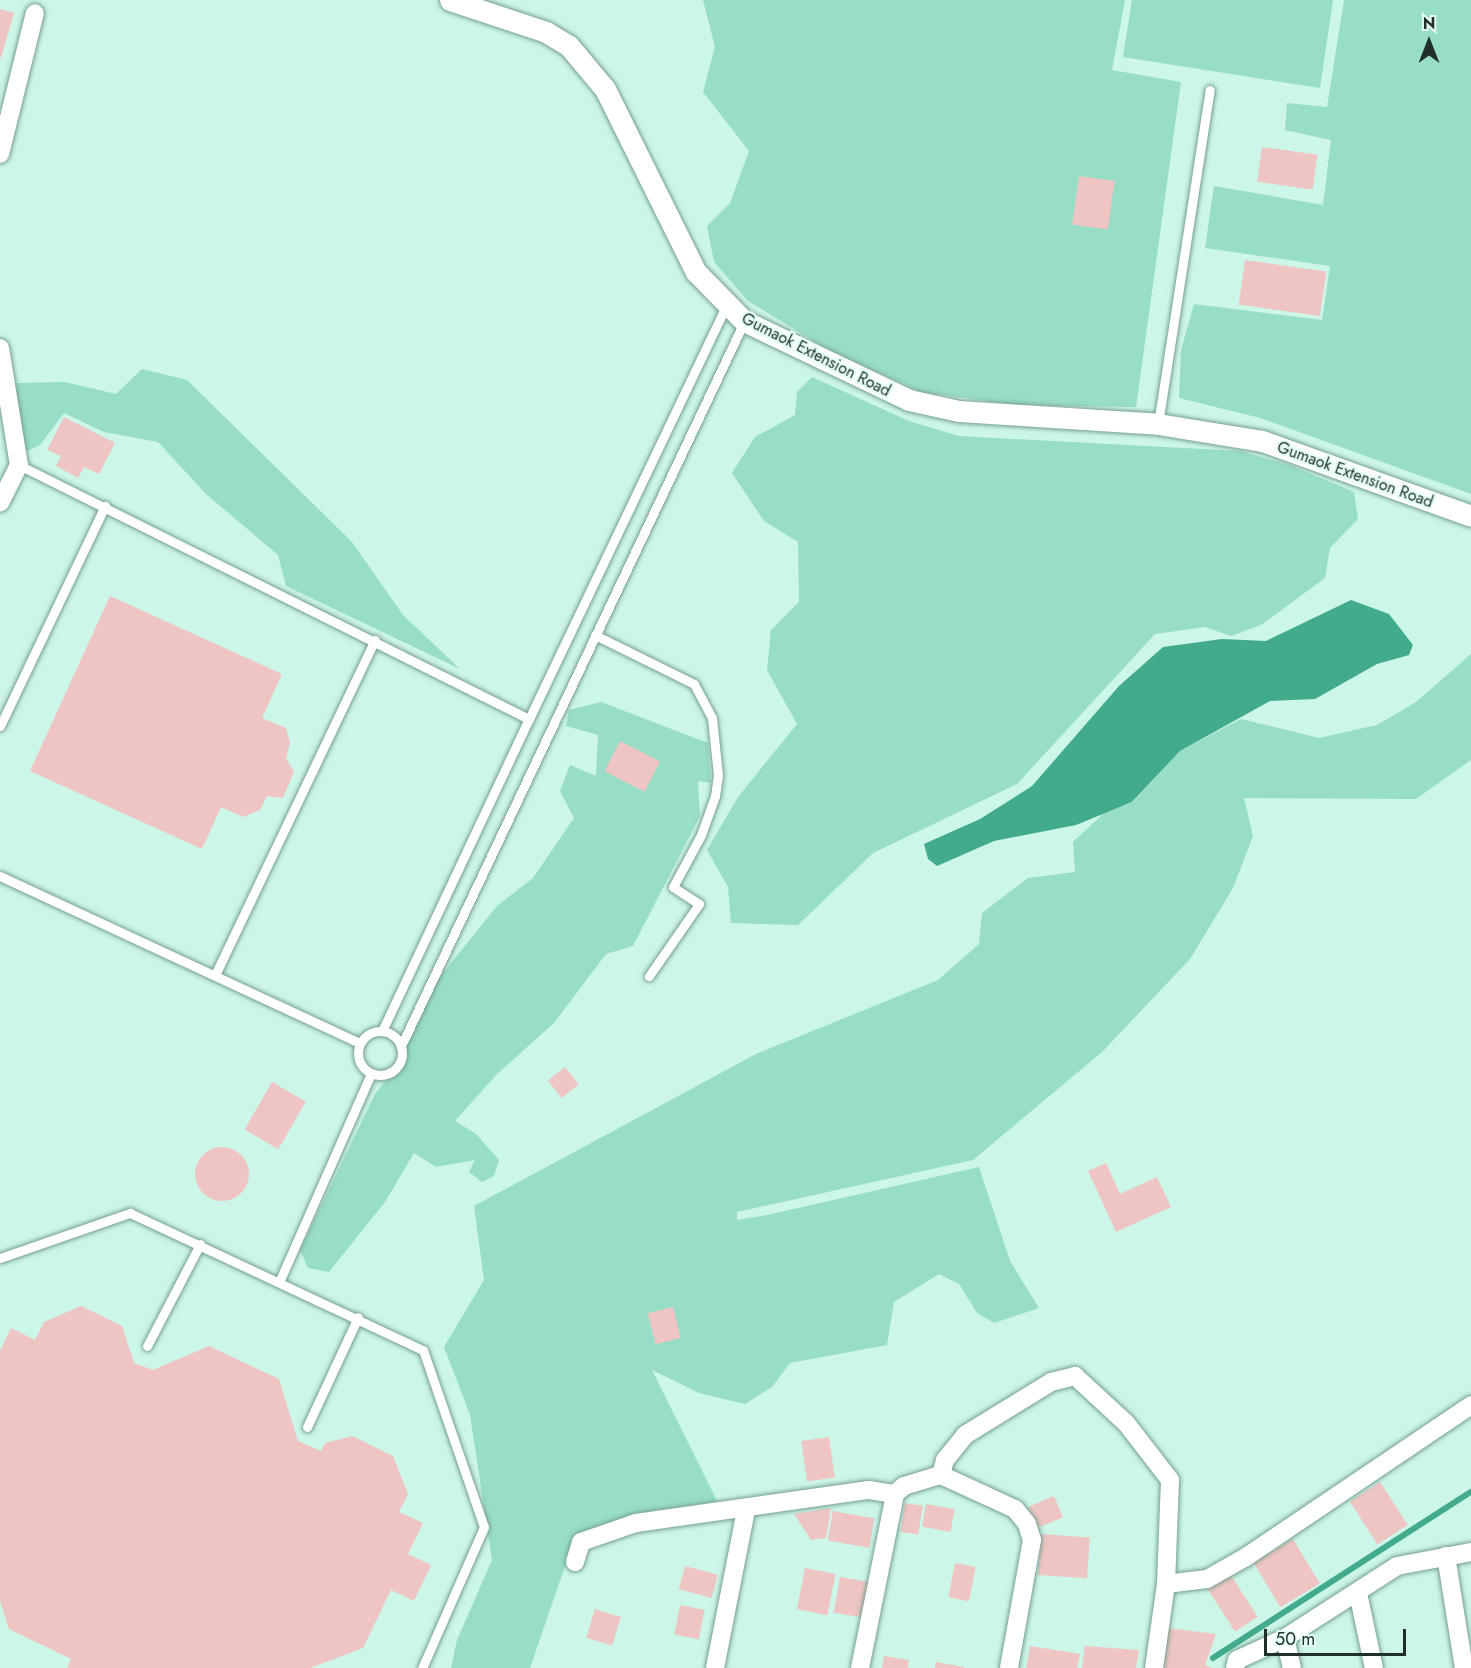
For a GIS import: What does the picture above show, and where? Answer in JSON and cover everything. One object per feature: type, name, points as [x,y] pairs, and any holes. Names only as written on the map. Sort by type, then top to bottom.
[{"type":"street","name":"Gumaok Extension Road","points":[[450,0],[546,32],[569,46],[605,89],[696,272],[726,306],[744,321],[909,400],[959,411],[1158,424],[1262,441],[1471,516]]},
{"type":"street","points":[[0,154],[35,13]]},
{"type":"street","points":[[0,348],[19,465],[0,503]]},
{"type":"street","points":[[941,1476],[945,1460],[965,1435],[1051,1382],[1075,1376],[1126,1423],[1170,1480],[1166,1584],[1154,1668]]},
{"type":"street","points":[[1166,1584],[1190,1585],[1207,1579],[1246,1557],[1471,1405]]},
{"type":"street","points":[[860,1668],[895,1494],[904,1486],[941,1476],[1015,1509],[1027,1524],[1032,1540],[1009,1668]]},
{"type":"street","points":[[575,1562],[581,1542],[636,1523],[746,1510],[869,1490],[895,1494]]},
{"type":"street","points":[[715,1668],[746,1510]]},
{"type":"street","points":[[1235,1668],[1237,1660],[1285,1638],[1397,1566],[1471,1552]]},
{"type":"street","points":[[1446,1556],[1464,1668]]},
{"type":"street","points":[[1358,1593],[1374,1668]]},
{"type":"street","points":[[1285,1638],[1292,1668]]},
{"type":"lane","points":[[1158,424],[1210,90]]},
{"type":"lane","points":[[382,1031],[726,306]]},
{"type":"lane","points":[[401,1046],[382,1031],[374,1032],[360,1043],[359,1061],[371,1074],[389,1074],[396,1068],[401,1046],[744,321]]},
{"type":"lane","points":[[19,465],[375,640],[529,719]]},
{"type":"lane","points":[[0,726],[105,506]]},
{"type":"lane","points":[[595,635],[694,684],[712,718],[718,775],[715,796],[701,835],[673,887],[699,904],[649,976]]},
{"type":"lane","points":[[216,973],[375,640]]},
{"type":"lane","points":[[0,876],[216,973],[360,1043]]},
{"type":"lane","points":[[280,1280],[371,1074]]},
{"type":"lane","points":[[0,1258],[130,1213],[280,1280],[423,1350],[484,1527],[422,1668]]},
{"type":"lane","points":[[147,1346],[200,1244]]},
{"type":"lane","points":[[308,1427],[358,1317]]},
{"type":"shaded area","points":[[703,0],[1125,0],[1112,70],[1181,82],[1136,407],[1017,405],[922,392],[831,351],[748,301],[714,262],[707,226],[730,203],[749,151],[703,92],[715,47]]},
{"type":"shaded area","points":[[1132,0],[1333,0],[1320,88],[1123,57]]},
{"type":"shaded area","points":[[1344,0],[1471,0],[1471,494],[1260,418],[1179,398],[1181,350],[1194,304],[1322,320],[1330,266],[1205,248],[1214,186],[1323,205],[1331,140],[1285,130],[1287,103],[1327,107]]},
{"type":"shaded area","points":[[142,369],[187,380],[352,542],[403,615],[460,669],[286,586],[278,555],[206,494],[158,442],[104,432],[64,413],[40,445],[25,452],[13,410],[17,383],[65,382],[116,394]]},
{"type":"shaded area","points":[[812,377],[909,421],[959,436],[1240,451],[1289,465],[1354,492],[1358,519],[1330,548],[1325,578],[1261,625],[1231,636],[1205,627],[1155,634],[1017,784],[873,853],[798,925],[731,923],[728,887],[707,850],[738,797],[797,724],[767,670],[771,630],[799,602],[798,542],[764,521],[732,473],[755,437],[795,415],[797,392]]},
{"type":"shaded area","points":[[1351,600],[1389,614],[1413,645],[1409,655],[1377,664],[1315,699],[1270,701],[1180,751],[1132,802],[1076,825],[994,841],[937,866],[928,859],[924,844],[980,819],[1032,786],[1119,686],[1163,647],[1222,639],[1266,641]]},
{"type":"shaded area","points":[[1471,654],[1471,760],[1416,799],[1244,798],[1253,836],[1233,888],[1190,959],[1102,1052],[973,1160],[737,1212],[737,1220],[767,1215],[979,1167],[1010,1261],[1039,1308],[994,1323],[977,1313],[959,1284],[939,1274],[894,1302],[887,1345],[790,1363],[772,1387],[745,1404],[699,1393],[652,1370],[717,1501],[635,1515],[575,1537],[530,1668],[451,1668],[457,1640],[492,1560],[470,1415],[444,1347],[484,1280],[474,1206],[756,1054],[938,980],[979,944],[982,913],[1028,878],[1075,872],[1073,842],[1103,814],[1133,802],[1180,751],[1241,719],[1319,738],[1377,725],[1416,702]]},
{"type":"shaded area","points":[[601,702],[708,743],[711,783],[698,781],[700,816],[633,946],[606,954],[554,1023],[497,1074],[455,1121],[476,1134],[499,1160],[494,1176],[482,1182],[469,1172],[475,1160],[436,1167],[414,1153],[385,1202],[329,1272],[308,1268],[300,1250],[375,1094],[396,1068],[422,999],[497,906],[533,878],[574,818],[560,791],[570,765],[596,776],[598,735],[566,726],[569,710]]},
{"type":"building","points":[[0,9],[14,13],[1,58],[0,58]]},
{"type":"building","points":[[1262,147],[1317,155],[1313,189],[1257,182]]},
{"type":"building","points":[[1079,176],[1115,181],[1108,230],[1072,225]]},
{"type":"building","points":[[1245,260],[1326,271],[1320,316],[1239,305]]},
{"type":"building","points":[[64,417],[115,443],[99,474],[84,467],[78,478],[56,466],[61,456],[47,450]]},
{"type":"building","points":[[110,596],[282,674],[262,718],[286,728],[290,743],[286,758],[294,772],[283,798],[267,796],[260,810],[243,817],[221,807],[202,849],[30,771]]},
{"type":"building","points":[[620,741],[660,761],[645,792],[605,771]]},
{"type":"building","points":[[565,1067],[579,1084],[562,1098],[548,1081]]},
{"type":"building","points":[[272,1082],[306,1102],[278,1149],[245,1130]]},
{"type":"building","points":[[222,1147],[232,1149],[241,1155],[247,1164],[249,1174],[247,1184],[241,1193],[232,1199],[222,1201],[212,1199],[203,1193],[197,1184],[195,1174],[197,1164],[203,1155],[212,1149]]},
{"type":"building","points":[[1106,1163],[1120,1194],[1157,1177],[1171,1207],[1116,1232],[1088,1171]]},
{"type":"building","points":[[81,1306],[122,1326],[134,1363],[153,1370],[209,1346],[279,1379],[298,1441],[321,1451],[325,1443],[352,1436],[393,1456],[408,1494],[399,1512],[423,1523],[408,1554],[431,1565],[414,1601],[391,1590],[363,1648],[310,1668],[67,1668],[71,1659],[9,1629],[0,1601],[0,1351],[11,1328],[35,1340],[44,1322]]},
{"type":"building","points":[[673,1307],[681,1338],[656,1344],[648,1313]]},
{"type":"building","points":[[829,1437],[835,1478],[807,1481],[801,1441]]},
{"type":"building","points":[[1380,1482],[1408,1525],[1378,1544],[1350,1502]]},
{"type":"building","points":[[1054,1496],[1063,1517],[1037,1528],[1028,1507]]},
{"type":"building","points":[[905,1503],[923,1506],[918,1534],[900,1532]]},
{"type":"building","points":[[926,1504],[955,1509],[951,1532],[922,1527]]},
{"type":"building","points":[[831,1508],[826,1538],[811,1540],[794,1514]]},
{"type":"building","points":[[833,1511],[874,1518],[869,1548],[828,1541]]},
{"type":"building","points":[[1041,1534],[1090,1537],[1087,1578],[1038,1575]]},
{"type":"building","points":[[1293,1539],[1320,1584],[1280,1607],[1254,1563]]},
{"type":"building","points":[[955,1563],[976,1567],[969,1601],[948,1597]]},
{"type":"building","points":[[685,1566],[718,1575],[712,1598],[679,1589]]},
{"type":"building","points":[[805,1568],[835,1574],[827,1615],[797,1609]]},
{"type":"building","points":[[1230,1574],[1258,1617],[1235,1631],[1207,1589]]},
{"type":"building","points":[[840,1577],[869,1582],[862,1617],[834,1612]]},
{"type":"building","points":[[680,1605],[705,1610],[699,1639],[674,1634]]},
{"type":"building","points":[[595,1609],[621,1617],[612,1646],[586,1638]]},
{"type":"building","points":[[1168,1628],[1216,1634],[1205,1665],[1212,1668],[1162,1668]]},
{"type":"building","points":[[1030,1646],[1080,1654],[1077,1668],[1026,1668]]},
{"type":"building","points":[[1085,1646],[1139,1650],[1136,1668],[1082,1668]]},
{"type":"building","points":[[884,1656],[909,1660],[908,1668],[882,1668]]},
{"type":"building","points":[[936,1662],[964,1667],[964,1668],[935,1668]]},
{"type":"waterway","points":[[1213,1658],[1471,1492]]}]
